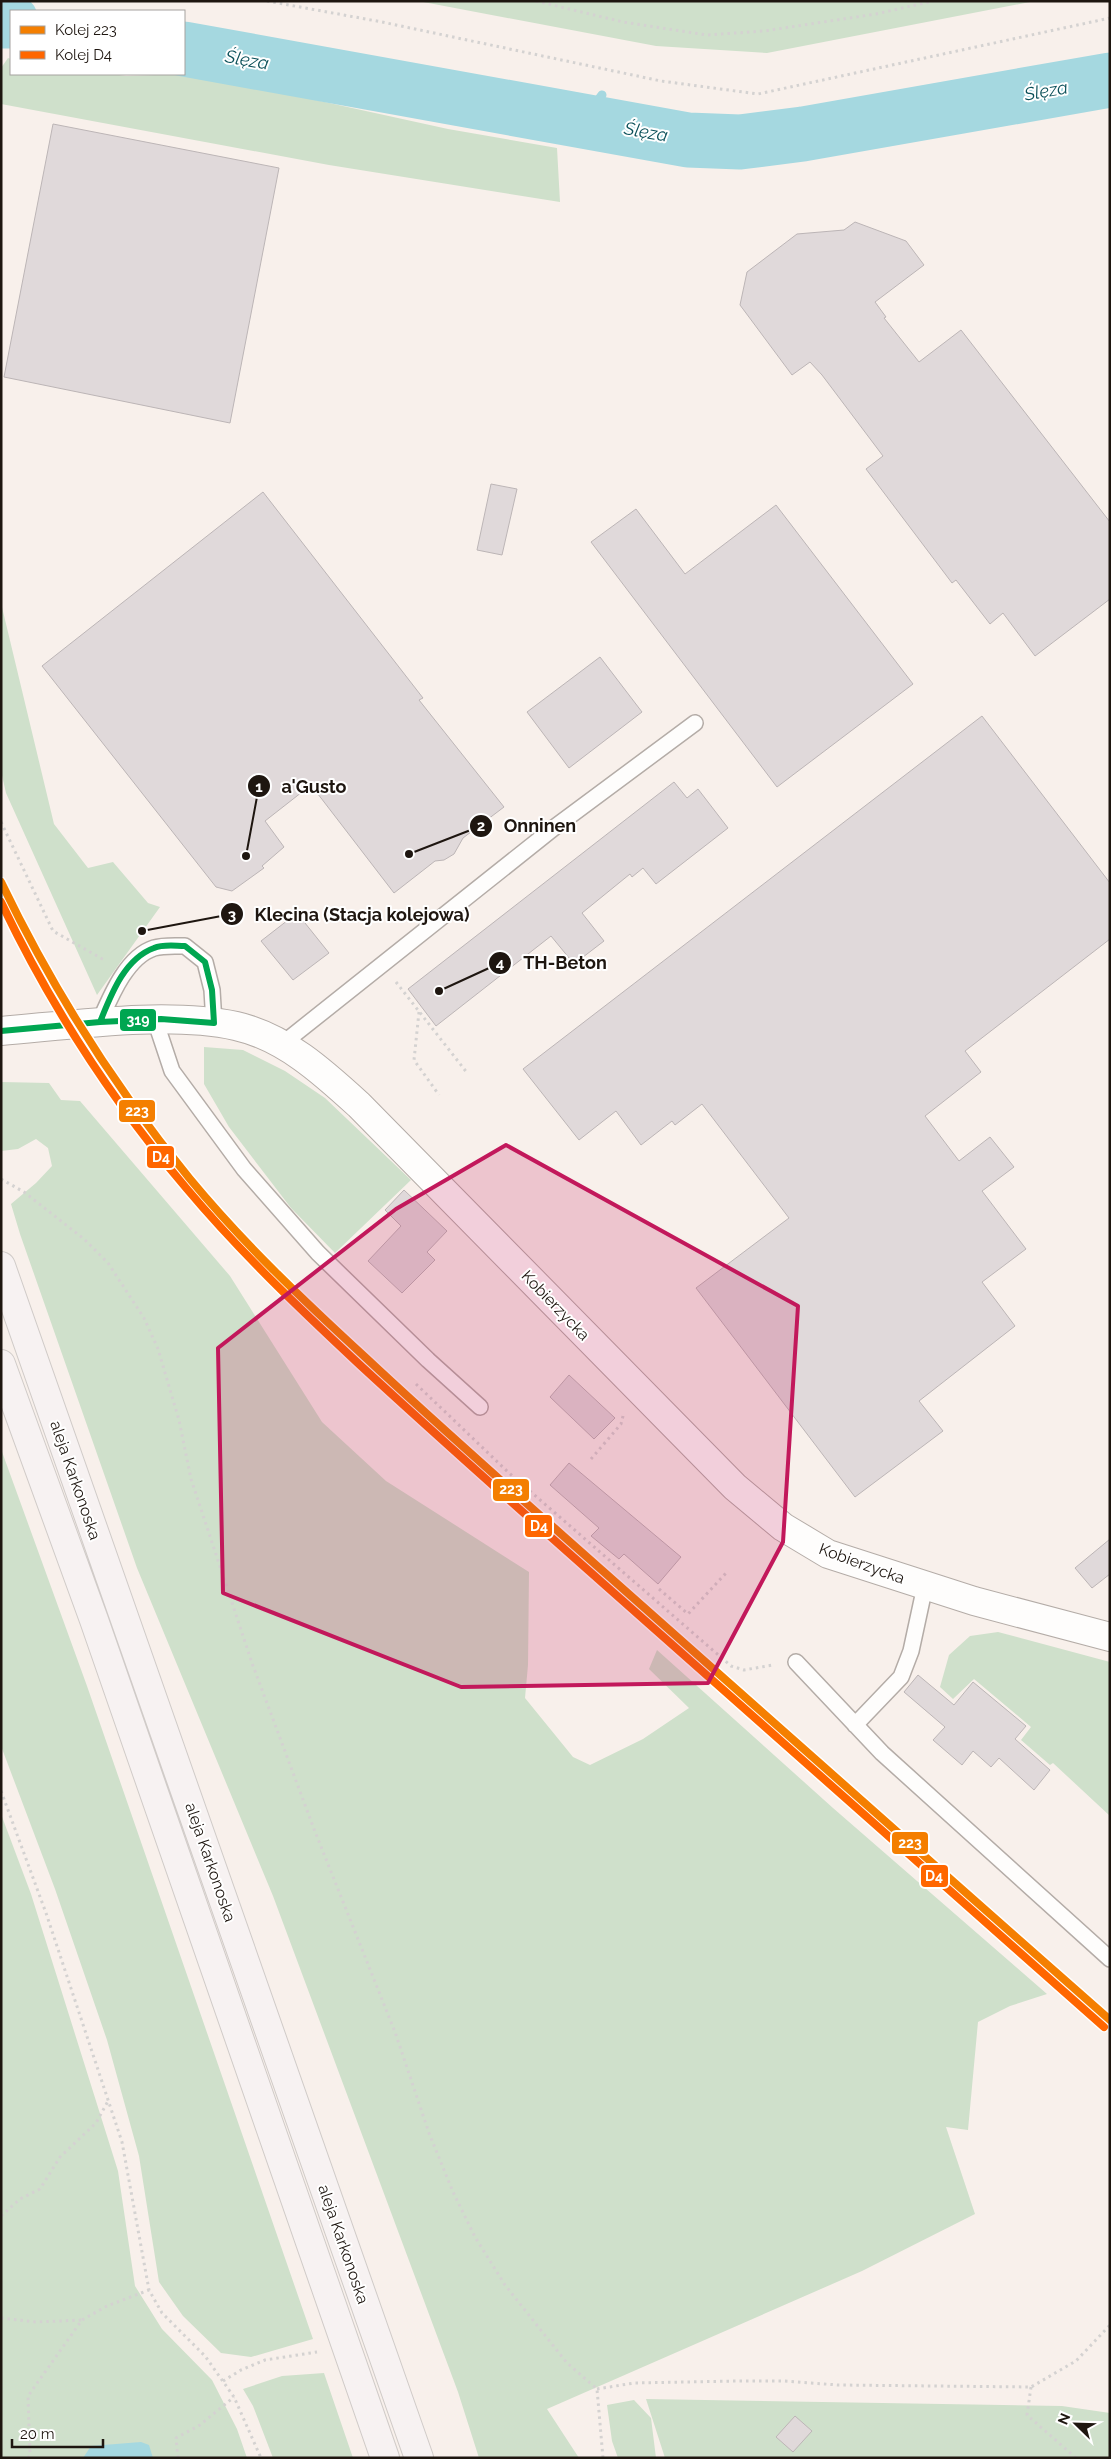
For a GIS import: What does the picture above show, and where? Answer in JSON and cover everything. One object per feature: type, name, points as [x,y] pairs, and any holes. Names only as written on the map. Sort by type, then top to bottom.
[{"type":"main road","name":"aleja Karkonoska","points":[[1,1266],[419,2458]]},
{"type":"main road","name":"aleja Karkonoska","points":[[1,1364],[94,1620],[384,2458]]},
{"type":"street","name":"Kobierzycka","points":[[1,1031],[98,1023],[195,1020],[237,1026],[281,1045],[320,1069],[359,1105],[728,1480],[783,1527],[828,1554],[974,1601],[1110,1638]]},
{"type":"lane","points":[[281,1045],[554,827],[695,723]]},
{"type":"lane","points":[[98,1023],[110,998],[126,972],[142,953],[157,947],[185,946],[205,962],[212,990],[214,1023]]},
{"type":"lane","points":[[155,1020],[172,1071],[244,1169],[318,1253],[428,1360],[480,1406]]},
{"type":"lane","points":[[856,1725],[901,1677],[911,1651],[925,1586]]},
{"type":"lane","points":[[796,1662],[882,1753],[1110,1958]]},
{"type":"path","points":[[267,1],[382,22],[662,81],[758,94],[1110,18]]},
{"type":"path","points":[[536,1],[623,22],[707,35],[773,30],[876,14],[934,1]]},
{"type":"path","points":[[1,822],[53,931],[126,972]]},
{"type":"path","points":[[382,964],[468,1074]]},
{"type":"path","points":[[419,1011],[414,1060],[439,1095]]},
{"type":"path","points":[[1,1179],[24,1192],[63,1221],[102,1257],[144,1318],[158,1349],[179,1420],[191,1479],[252,1663],[314,1829],[396,2032],[429,2133],[453,2192],[475,2237],[505,2285],[566,2363],[597,2389],[603,2458]]},
{"type":"path","points":[[416,1384],[508,1472],[731,1666],[744,1670],[796,1662]]},
{"type":"path","points":[[591,1459],[621,1424],[622,1412]]},
{"type":"path","points":[[660,1589],[688,1614],[727,1572]]},
{"type":"path","points":[[1,1791],[46,1913],[122,2142],[149,2290],[162,2313],[205,2356],[234,2397],[261,2458]]},
{"type":"path","points":[[1,2216],[20,2199],[40,2189],[60,2157],[96,2123],[108,2100]]},
{"type":"path","points":[[28,2458],[30,2455],[28,2396],[82,2320],[107,2306],[149,2290]]},
{"type":"path","points":[[1,2318],[36,2322],[82,2320]]},
{"type":"path","points":[[597,2389],[634,2382],[736,2381],[784,2381],[838,2385],[1031,2386],[1076,2361],[1110,2325]]},
{"type":"path","points":[[223,2381],[241,2370],[265,2360],[320,2351]]},
{"type":"path","points":[[1031,2386],[1027,2415],[1076,2458]]},
{"type":"path","points":[[178,2458],[176,2438],[200,2425],[234,2397]]},
{"type":"highlighted area","points":[[506,1145],[798,1306],[783,1542],[708,1683],[461,1687],[223,1593],[218,1348],[396,1209]]},
{"type":"green space","points":[[418,1],[1035,1],[767,53],[656,46]]},
{"type":"green space","points":[[8,58],[10,59],[10,75],[185,75],[185,71],[448,129],[557,148],[560,202],[329,165],[1,104],[1,68]]},
{"type":"green space","points":[[1,603],[54,824],[88,868],[113,862],[148,903],[160,907],[97,995],[6,793],[1,771]]},
{"type":"green space","points":[[204,1047],[243,1050],[285,1071],[325,1098],[411,1180],[335,1253],[291,1208],[229,1127],[204,1084]]},
{"type":"green space","points":[[1,1082],[49,1083],[61,1100],[80,1101],[230,1276],[322,1422],[386,1481],[529,1572],[528,1665],[525,1698],[573,1757],[590,1765],[643,1739],[689,1708],[649,1669],[657,1650],[833,1808],[1047,1994],[1010,2006],[978,2022],[968,2130],[946,2127],[975,2214],[862,2271],[547,2409],[579,2458],[479,2458],[458,2392],[273,1896],[137,1568],[20,1234],[11,1204],[36,1183],[52,1166],[48,1148],[36,1139],[18,1149],[1,1151]]},
{"type":"green space","points":[[1,1449],[87,1686],[313,2339],[251,2357],[221,2353],[183,2316],[159,2282],[139,2156],[107,2040],[55,1889],[1,1746]]},
{"type":"green space","points":[[998,1632],[1110,1662],[1110,1816],[1053,1763],[1050,1765],[1021,1740],[1031,1727],[974,1679],[953,1699],[940,1687],[949,1655],[970,1636]]},
{"type":"green space","points":[[1,1814],[31,1894],[118,2171],[135,2286],[162,2329],[212,2380],[237,2429],[247,2458],[1,2458]]},
{"type":"green space","points":[[324,2373],[353,2458],[273,2458],[253,2406],[243,2389],[282,2376]]},
{"type":"green space","points":[[646,2399],[1062,2406],[1110,2413],[1110,2458],[665,2458]]},
{"type":"green space","points":[[634,2400],[651,2418],[656,2458],[618,2458],[612,2441],[607,2405]]},
{"type":"water","points":[[141,2442],[149,2445],[153,2458],[83,2458],[91,2446]]},
{"type":"building","points":[[53,124],[279,168],[230,423],[4,377]]},
{"type":"building","points":[[855,222],[906,241],[924,265],[875,302],[886,317],[884,318],[919,362],[961,330],[1110,522],[1110,599],[1035,656],[1003,613],[990,624],[956,580],[952,583],[866,469],[883,456],[822,375],[810,362],[792,375],[740,305],[747,272],[797,234],[844,230]]},
{"type":"building","points":[[491,484],[517,489],[502,555],[477,550]]},
{"type":"building","points":[[263,492],[423,698],[419,700],[504,807],[463,838],[454,854],[444,860],[435,861],[394,893],[311,785],[265,821],[284,847],[262,866],[264,868],[232,891],[216,887],[42,666]]},
{"type":"building","points":[[776,505],[913,684],[777,787],[591,542],[636,509],[685,574]]},
{"type":"building","points":[[600,657],[642,712],[569,768],[527,712]]},
{"type":"building","points":[[982,716],[1110,883],[1110,939],[965,1051],[981,1072],[925,1116],[959,1161],[990,1137],[1014,1167],[982,1191],[1026,1249],[982,1282],[1015,1326],[919,1401],[943,1431],[855,1497],[696,1288],[789,1218],[702,1104],[675,1125],[672,1121],[641,1145],[616,1111],[579,1140],[523,1069]]},
{"type":"building","points":[[674,782],[687,798],[698,789],[728,828],[656,884],[643,868],[632,877],[630,874],[582,913],[604,941],[574,964],[551,936],[436,1026],[408,989]]},
{"type":"building","points":[[297,913],[329,953],[293,980],[261,941]]},
{"type":"building","points":[[404,1190],[447,1231],[427,1252],[435,1260],[402,1293],[368,1261],[401,1226],[385,1210]]},
{"type":"building","points":[[569,1375],[615,1418],[594,1439],[550,1397]]},
{"type":"building","points":[[569,1463],[681,1557],[658,1584],[624,1554],[619,1559],[591,1536],[599,1528],[550,1485]]},
{"type":"building","points":[[1110,1539],[1110,1574],[1092,1588],[1075,1568]]},
{"type":"building","points":[[918,1675],[954,1705],[973,1682],[1026,1726],[1015,1739],[1050,1770],[1034,1790],[999,1758],[991,1767],[973,1751],[962,1765],[933,1740],[945,1727],[904,1692]]},
{"type":"building","points":[[795,2416],[812,2431],[793,2452],[776,2437]]},
{"type":"waterway","name":"Ślęza","points":[[1,21],[10,21]]},
{"type":"waterway","name":"Ślęza","points":[[185,49],[688,140],[740,142],[803,134],[1110,80]]},
{"type":"waterway","points":[[583,121],[602,95]]},
{"type":"rail line","name":"223","points":[[1,882],[63,999],[136,1109],[210,1203],[274,1271],[319,1315],[454,1438],[1110,2020]]},
{"type":"rail line","name":"D4","points":[[1,902],[40,978],[85,1052],[109,1087],[187,1189],[249,1258],[389,1392],[1104,2027]]},
{"type":"transit line","name":"319","points":[[185,946],[205,962],[212,990],[214,1023],[161,1019],[100,1022],[120,979],[134,960],[158,947],[185,946]]},
{"type":"transit line","name":"319","points":[[1,1031],[100,1022]]},
{"type":"place","name":"Onninen","points":[[409,854]]},
{"type":"place","name":"a'Gusto","points":[[246,856]]},
{"type":"place","name":"Klecina (Stacja kolejowa)","points":[[142,931]]},
{"type":"place","name":"TH-Beton","points":[[439,991]]}]
